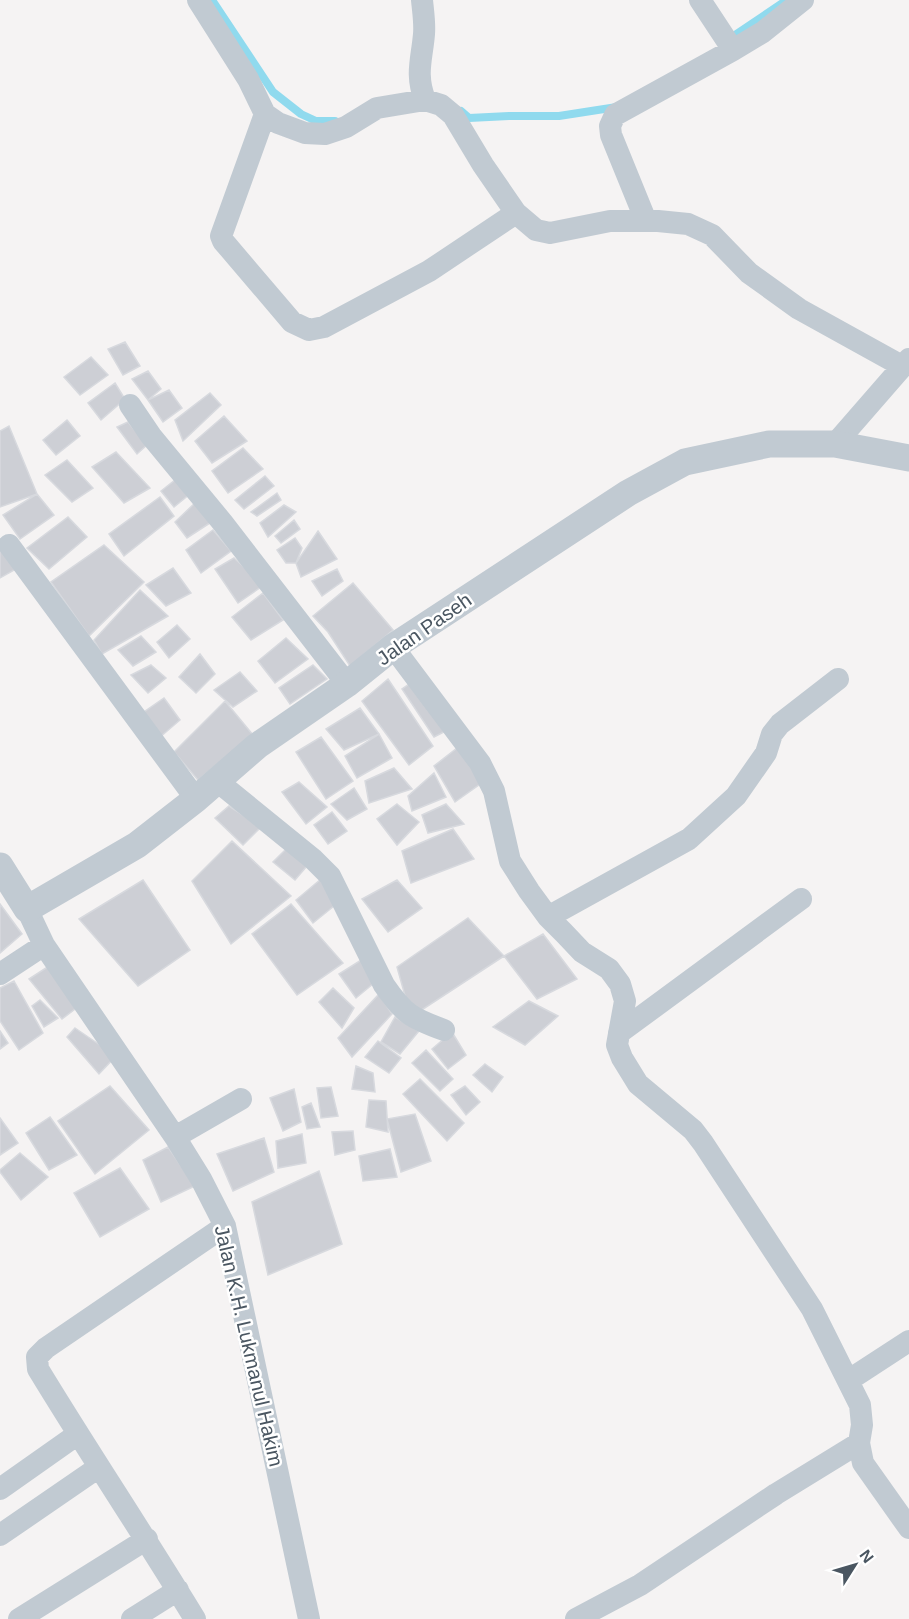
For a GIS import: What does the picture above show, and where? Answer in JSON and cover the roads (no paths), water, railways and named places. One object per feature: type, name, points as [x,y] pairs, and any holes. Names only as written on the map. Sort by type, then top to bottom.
[{"type":"street","points":[[198,0],[248,79],[265,114],[292,129],[305,133],[325,134],[346,127],[377,108],[423,93]]},
{"type":"street","points":[[422,0],[424,32],[419,68],[423,93],[453,115],[483,165],[516,213],[536,230],[550,233],[610,220],[688,224],[712,235],[749,273],[799,309],[906,363],[835,444]]},
{"type":"street","points":[[700,0],[729,44]]},
{"type":"street","points":[[646,221],[611,135],[611,120],[621,110],[729,44],[763,32],[803,0]]},
{"type":"street","points":[[265,114],[220,236],[292,322],[309,330],[324,327],[429,271],[516,213]]},
{"type":"street","points":[[130,405],[151,436],[222,522],[347,684]]},
{"type":"street","name":"Jalan Paseh","points":[[27,909],[136,845],[196,799],[257,746],[347,684],[393,646],[628,493],[685,462],[769,444],[835,444],[909,458]]},
{"type":"street","points":[[9,545],[196,799]]},
{"type":"street","points":[[393,646],[480,763],[494,791],[510,861],[548,917],[582,951],[609,969],[620,984],[625,1001],[617,1045],[638,1084],[693,1130],[808,1303],[860,1405],[862,1425],[859,1443],[862,1462],[909,1528]]},
{"type":"street","points":[[548,917],[689,839],[736,796],[766,753],[772,734],[780,724],[838,679]]},
{"type":"street","points":[[217,781],[320,865],[330,876],[384,985],[394,999],[405,1013],[416,1020],[444,1030]]},
{"type":"street","points":[[0,866],[27,909]]},
{"type":"street","points":[[619,1033],[801,899]]},
{"type":"street","name":"Jalan K.H. Lukmanul Hakim","points":[[27,909],[44,945],[175,1137],[201,1179],[225,1226],[309,1619]]},
{"type":"street","points":[[0,974],[44,945]]},
{"type":"street","points":[[175,1137],[240,1099]]},
{"type":"street","points":[[195,1619],[147,1539],[38,1369],[37,1358],[56,1342],[225,1226]]},
{"type":"street","points":[[849,1380],[909,1341]]},
{"type":"street","points":[[0,1489],[78,1434]]},
{"type":"street","points":[[576,1619],[640,1585],[776,1494],[859,1443]]},
{"type":"street","points":[[0,1535],[99,1467]]},
{"type":"street","points":[[19,1619],[147,1539]]},
{"type":"street","points":[[132,1619],[178,1590]]},
{"type":"waterway","points":[[212,0],[273,92],[301,114],[316,121],[335,121]]},
{"type":"waterway","points":[[729,39],[784,2]]},
{"type":"waterway","points":[[461,111],[469,118],[559,116],[617,107]]}]
